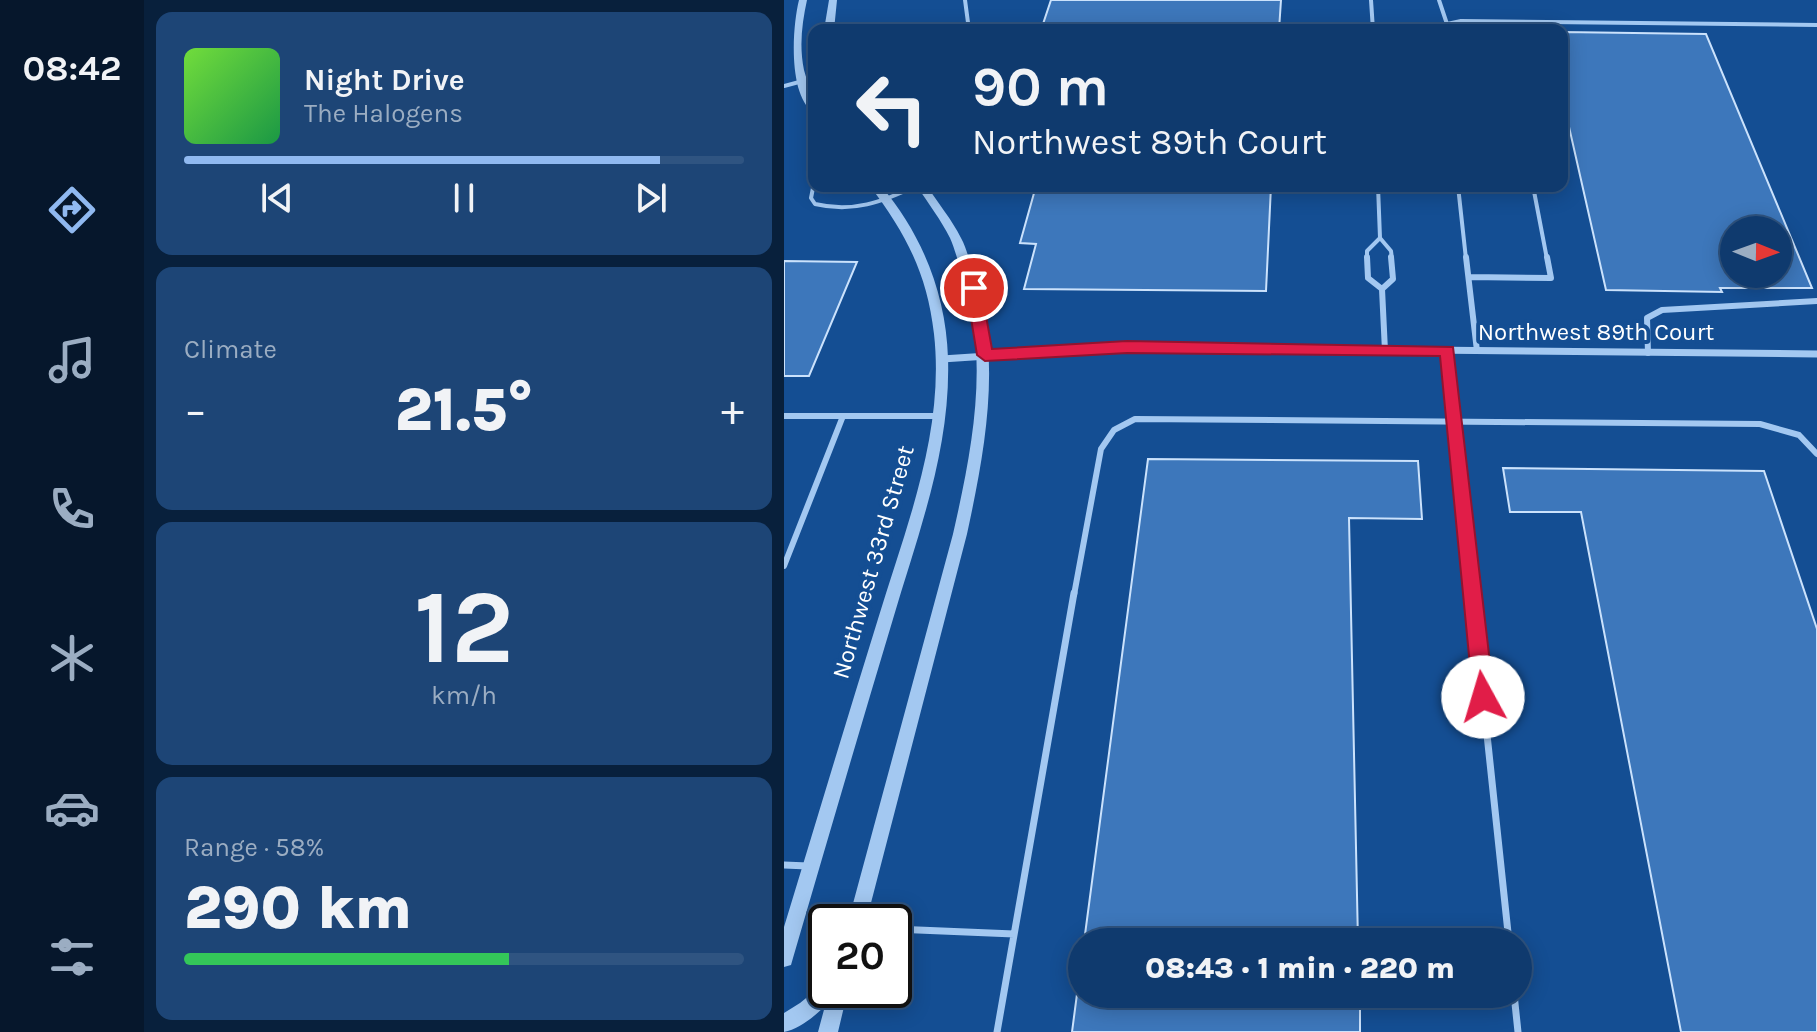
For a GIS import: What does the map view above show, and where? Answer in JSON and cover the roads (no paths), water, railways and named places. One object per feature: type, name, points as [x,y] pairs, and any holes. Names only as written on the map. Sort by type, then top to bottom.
[{"type":"street","points":[[803,0],[796,40],[802,81],[808,96]]},
{"type":"street","points":[[830,24],[833,0]]},
{"type":"street","name":"Northwest 33rd Street","points":[[784,958],[919,509],[939,416],[942,359],[928,278],[908,231],[881,192]]},
{"type":"street","points":[[862,904],[977,459],[985,398],[985,355],[978,304],[969,273],[951,230],[923,192]]},
{"type":"street","name":"Northwest 89th Court","points":[[942,359],[1127,347],[1817,354]]},
{"type":"street","points":[[784,1024],[809,1008]]},
{"type":"street","points":[[828,1032],[834,1008]]},
{"type":"lane","points":[[965,0],[968,24]]},
{"type":"lane","points":[[1371,0],[1373,24]]},
{"type":"lane","points":[[1439,0],[1447,24],[1502,21],[1817,25]]},
{"type":"lane","points":[[784,86],[808,80]]},
{"type":"lane","points":[[812,192],[811,198],[815,204],[861,209],[904,192]]},
{"type":"lane","points":[[1378,192],[1380,238],[1391,251],[1393,279],[1382,289]]},
{"type":"lane","points":[[1459,192],[1477,351]]},
{"type":"lane","points":[[1469,277],[1551,278],[1534,192]]},
{"type":"lane","points":[[1380,238],[1367,251],[1368,278],[1382,289],[1385,351]]},
{"type":"lane","points":[[1648,353],[1647,318],[1662,310],[1817,301]]},
{"type":"lane","points":[[1447,351],[1508,928]]},
{"type":"lane","points":[[784,416],[939,416]]},
{"type":"lane","points":[[784,566],[843,416]]},
{"type":"lane","points":[[997,1032],[1098,457],[1105,440],[1128,421],[1143,418],[1760,424],[1799,435],[1817,454]]},
{"type":"lane","points":[[784,865],[812,866]]},
{"type":"lane","points":[[912,930],[1014,934]]},
{"type":"lane","points":[[1515,1008],[1518,1032]]}]
